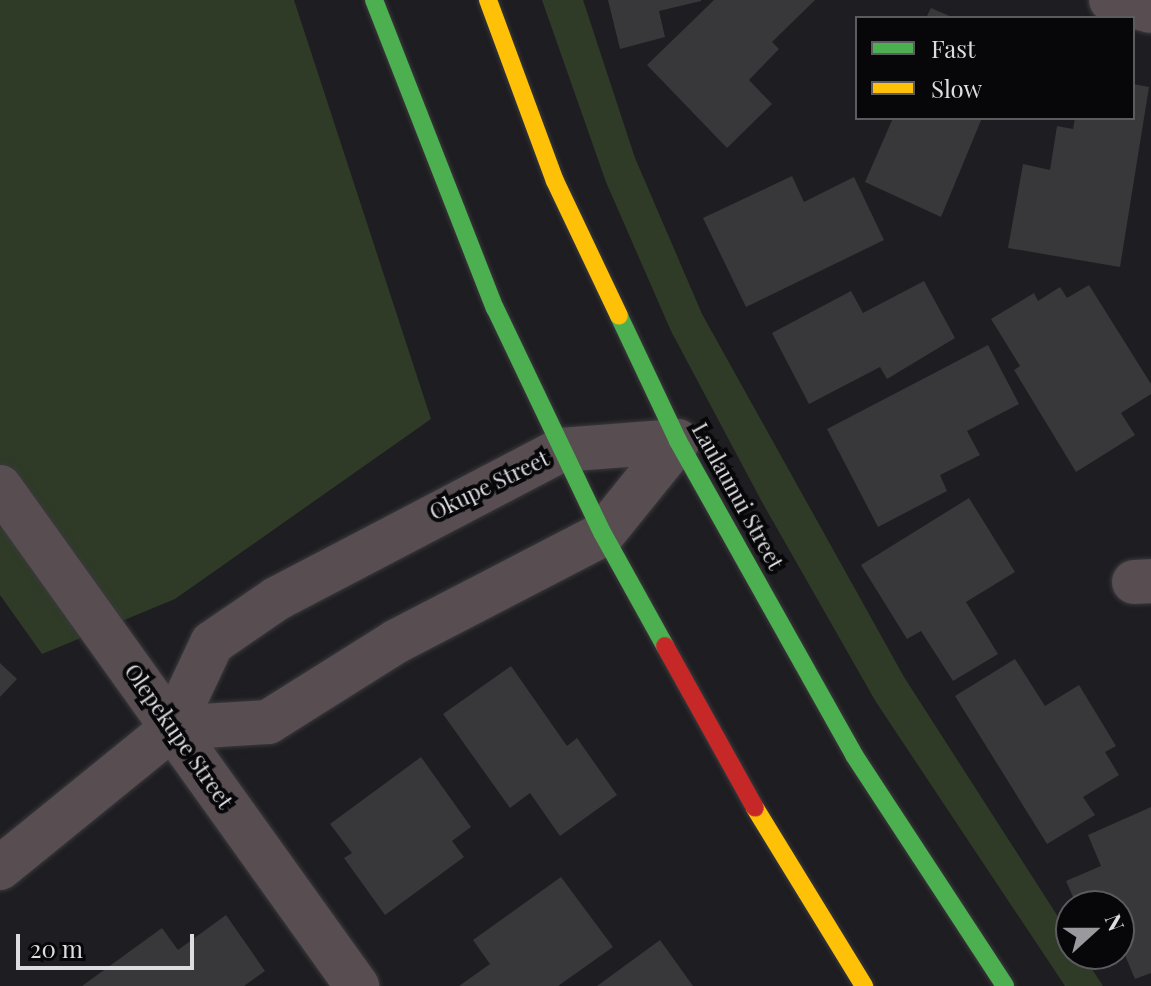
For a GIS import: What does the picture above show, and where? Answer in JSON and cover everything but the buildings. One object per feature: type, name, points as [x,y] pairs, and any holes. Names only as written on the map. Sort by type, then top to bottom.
[{"type":"street","points":[[374,0],[417,123],[561,450],[603,534],[768,832],[864,986]]},
{"type":"street","name":"Laulaunui Street","points":[[488,0],[555,181],[678,441],[854,755],[1005,986]]},
{"type":"street","points":[[1111,0],[1151,11]]},
{"type":"street","points":[[172,728],[268,722],[397,641],[603,534],[678,441]]},
{"type":"street","name":"Okupe Street","points":[[0,868],[172,728],[212,643],[373,544],[561,450],[678,441]]},
{"type":"street","name":"Olepekupe Street","points":[[0,487],[357,986]]},
{"type":"green space","points":[[0,0],[294,0],[431,419],[175,599],[42,654],[0,595]]},
{"type":"green space","points":[[542,0],[583,0],[635,158],[702,314],[904,677],[1055,912],[1055,970],[1092,970],[1103,986],[1065,986],[876,702],[762,502],[671,331],[606,182]]},
{"type":"traffic: fast","points":[[374,0],[495,308],[603,534],[665,646]]},
{"type":"traffic: fast","points":[[619,316],[678,441],[854,755],[1005,986]]},
{"type":"traffic: slow","points":[[488,0],[555,181],[619,316]]},
{"type":"traffic: slow","points":[[755,808],[864,986]]},
{"type":"traffic: jam","points":[[665,646],[755,808]]}]
